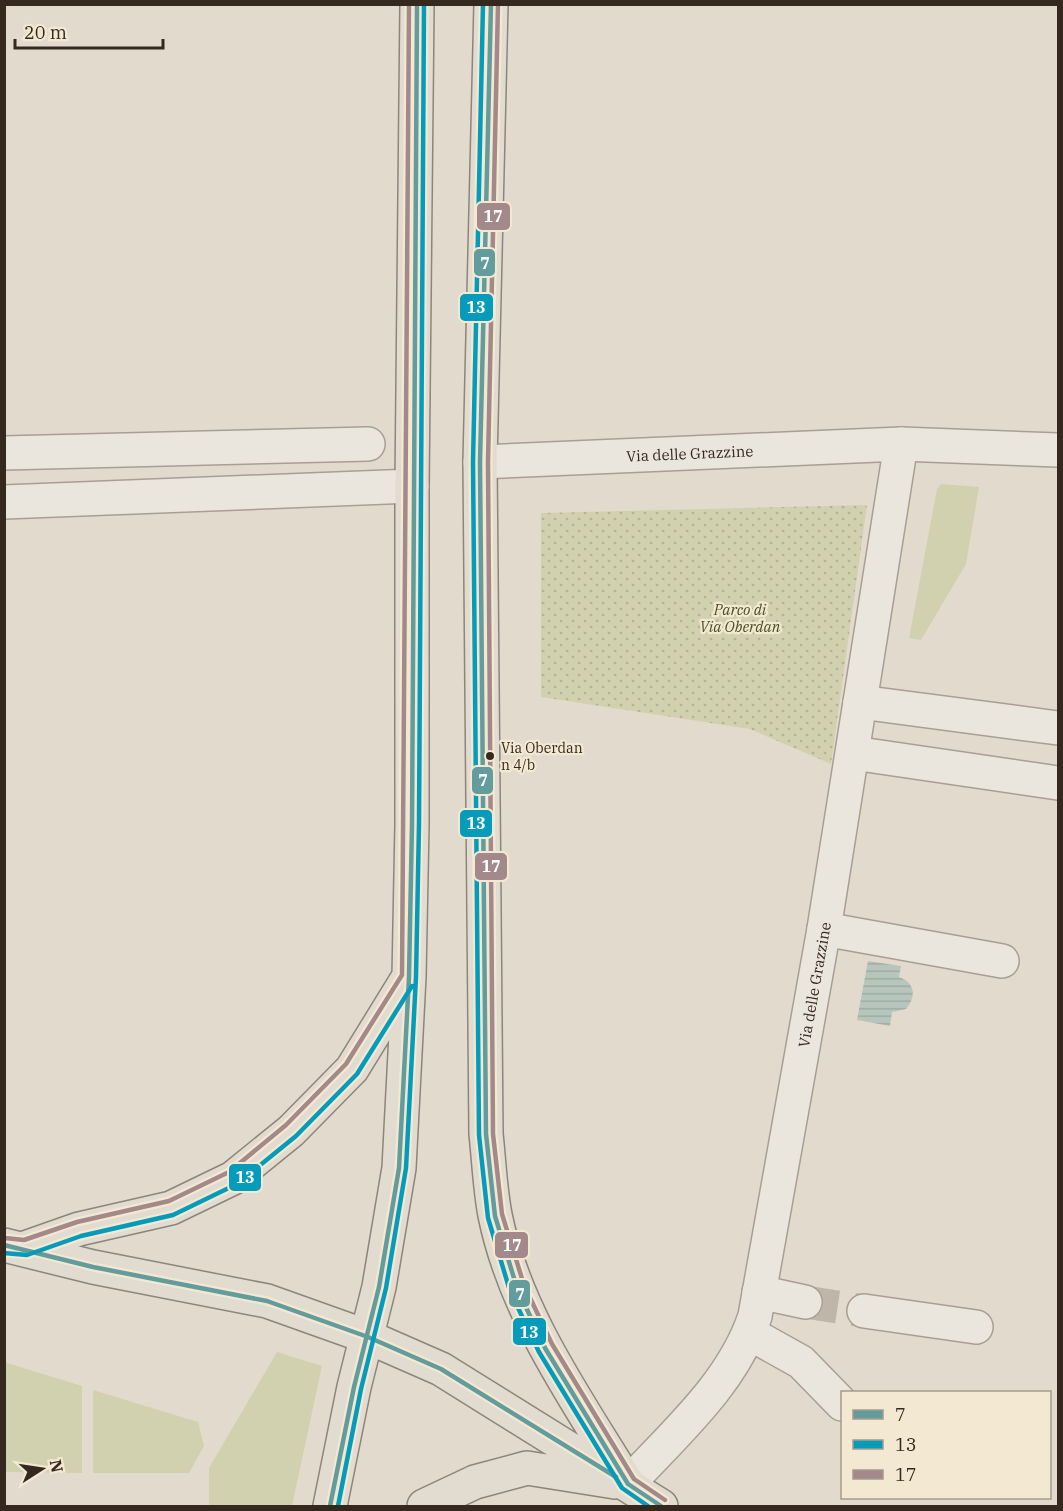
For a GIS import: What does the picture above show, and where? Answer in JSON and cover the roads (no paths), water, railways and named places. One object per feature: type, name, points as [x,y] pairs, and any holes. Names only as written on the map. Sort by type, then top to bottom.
[{"type":"main road","points":[[330,1506],[354,1387],[368,1336],[399,1168],[409,977],[417,4]]},
{"type":"main road","points":[[491,4],[480,462],[486,1134],[495,1216],[518,1288],[545,1348],[628,1484]]},
{"type":"main road","points":[[15,1247],[171,1208],[233,1178],[291,1131],[352,1069],[409,977]]},
{"type":"main road","points":[[15,1247],[93,1267],[267,1301],[368,1336],[441,1369],[661,1506]]},
{"type":"main road","points":[[424,1506],[475,1482],[527,1468],[628,1484]]},
{"type":"street","points":[[4,453],[368,444]]},
{"type":"street","name":"Via delle Grazzine","points":[[480,462],[901,444],[1059,450]]},
{"type":"street","name":"Via delle Grazzine","points":[[628,1484],[715,1389],[749,1333],[759,1292],[824,930],[901,444]]},
{"type":"street","points":[[4,502],[412,486]]},
{"type":"street","points":[[860,702],[1059,728]]},
{"type":"street","points":[[853,753],[1059,783]]},
{"type":"street","points":[[824,930],[1002,961]]},
{"type":"street","points":[[759,1292],[805,1302]]},
{"type":"street","points":[[864,1311],[976,1327]]},
{"type":"street","points":[[749,1333],[801,1362],[841,1402]]},
{"type":"tunnel","points":[[805,1302],[864,1311]]},
{"type":"place","name":"Via Oberdan n 4/b","points":[[490,756]]},
{"type":"park label","name":"Parco di Via Oberdan","points":[[740,618]]}]
